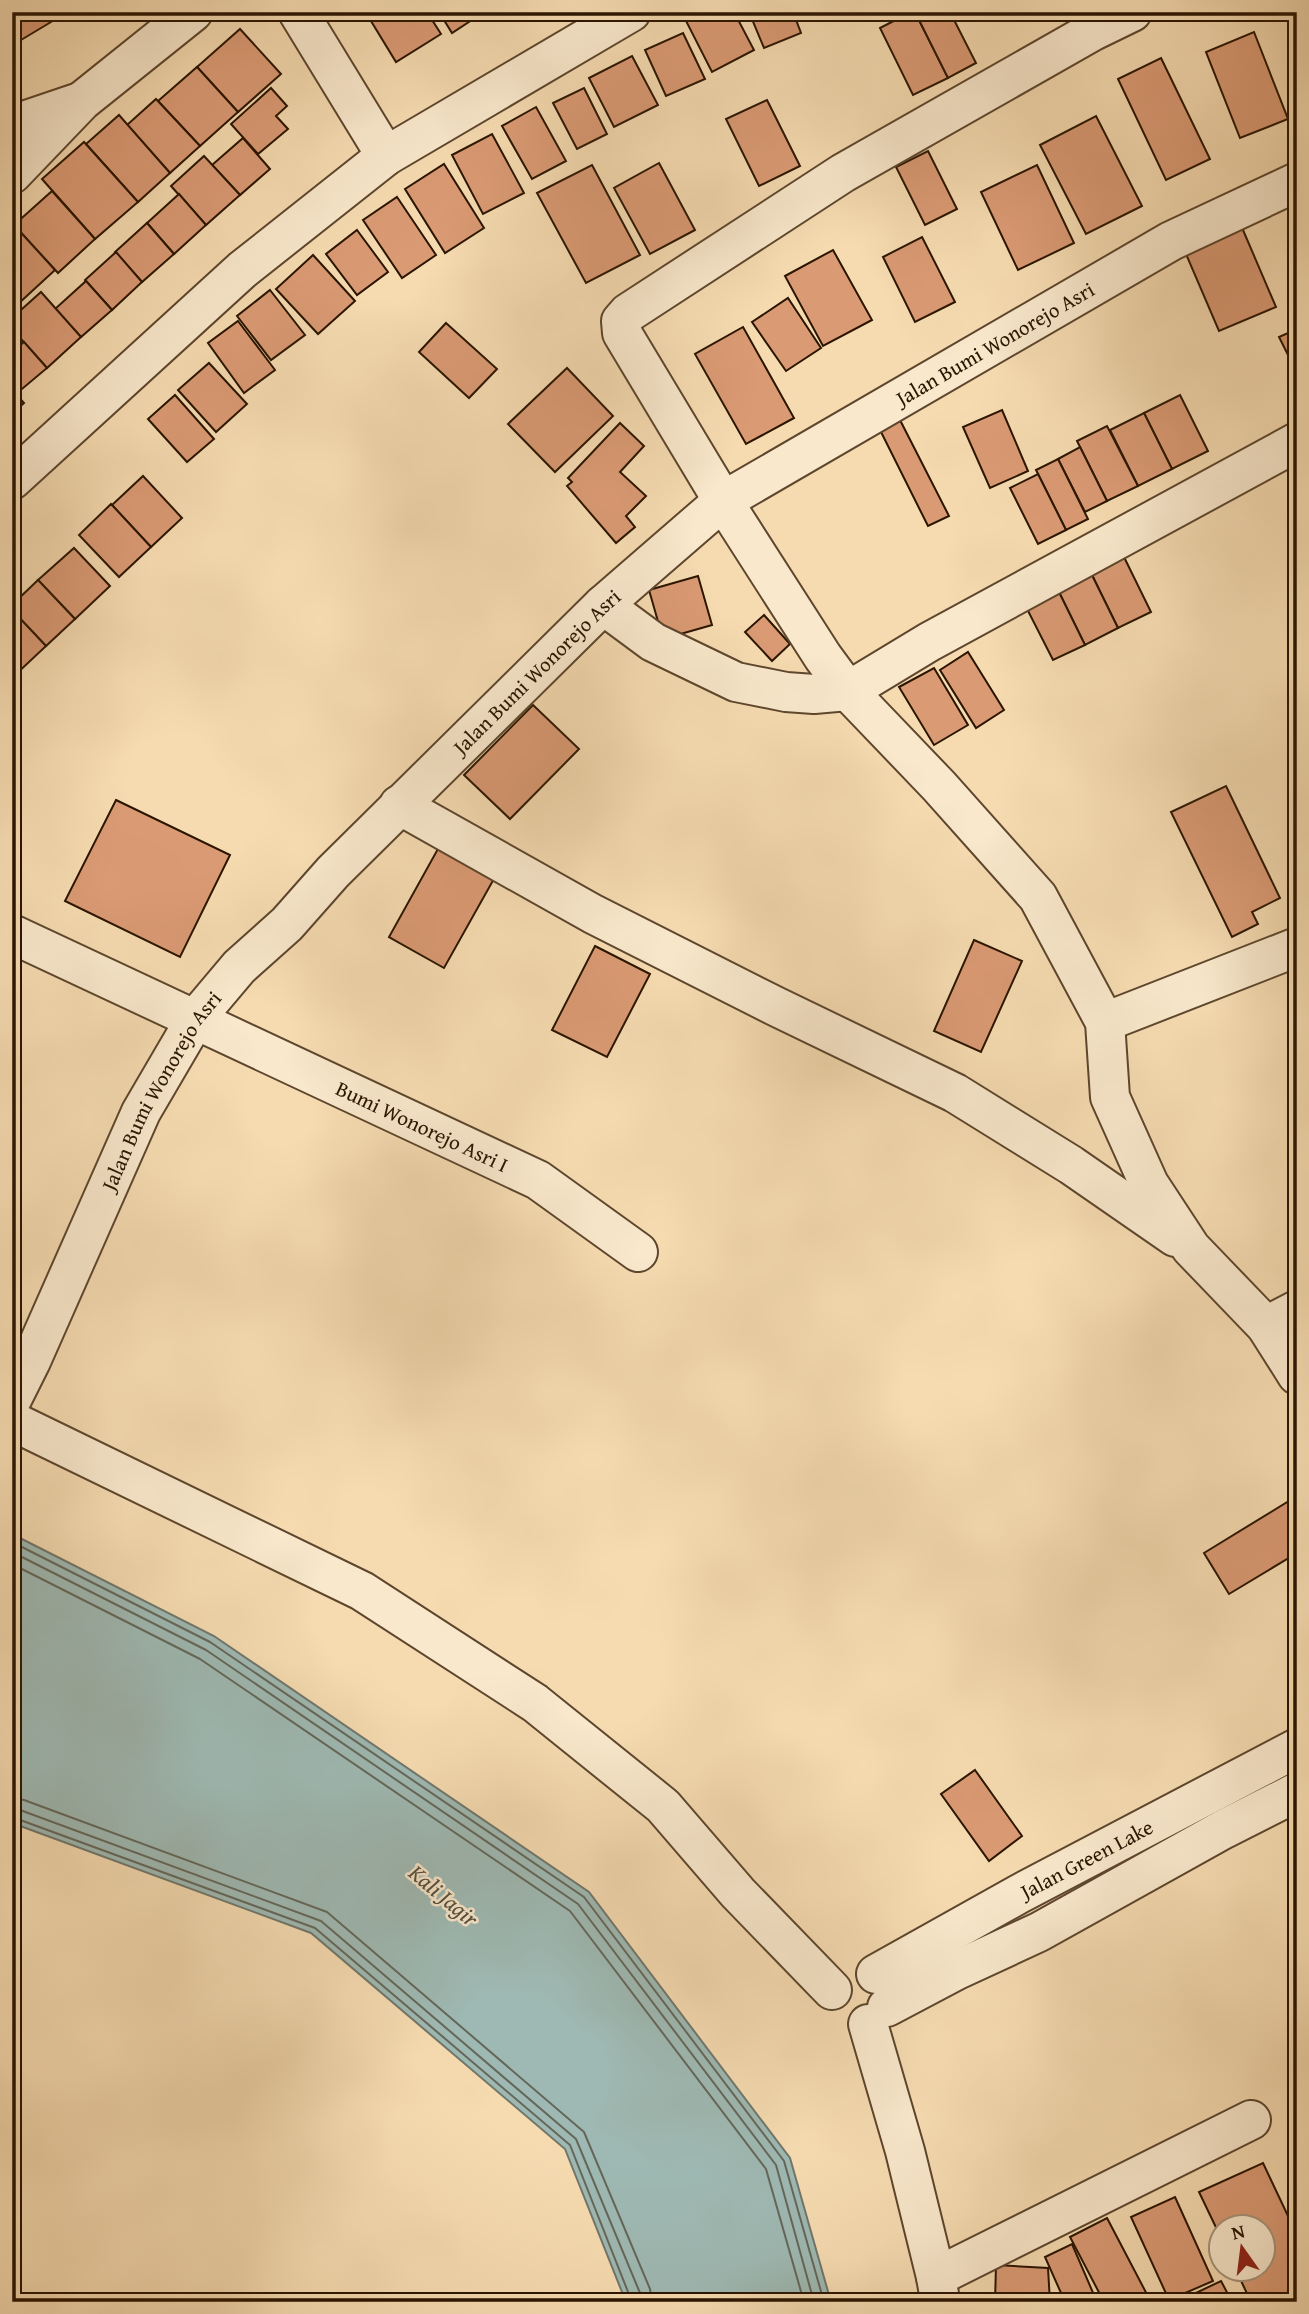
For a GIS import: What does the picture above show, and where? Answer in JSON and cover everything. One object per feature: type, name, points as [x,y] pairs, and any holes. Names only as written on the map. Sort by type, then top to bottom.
[{"type":"street","points":[[12,174],[82,101],[193,12]]},
{"type":"street","points":[[298,12],[386,156]]},
{"type":"street","points":[[12,480],[242,270],[386,156],[631,12]]},
{"type":"street","points":[[1132,12],[1093,31],[843,173],[639,305],[621,321],[621,333],[723,501],[823,657],[848,691],[939,786],[1038,897],[1105,1022],[1111,1097],[1149,1184],[1191,1248]]},
{"type":"street","points":[[12,125],[82,101]]},
{"type":"street","name":"Jalan Bumi Wonorejo Asri","points":[[12,1399],[141,1112],[196,1018],[239,967],[287,924],[333,872],[399,805],[603,606],[723,501],[1171,241],[1297,182]]},
{"type":"street","points":[[603,606],[653,642],[737,682],[786,692],[814,694],[848,691],[929,642],[1297,442]]},
{"type":"street","points":[[399,805],[593,914],[955,1093],[1071,1165],[1191,1248],[1281,1318],[1297,1375]]},
{"type":"street","name":"Bumi Wonorejo Asri I","points":[[12,934],[538,1180],[638,1252]]},
{"type":"street","points":[[1105,1022],[1297,947]]},
{"type":"street","points":[[12,1421],[362,1591],[535,1703],[663,1806],[738,1893],[832,1990]]},
{"type":"street","name":"Jalan Green Lake","points":[[877,2002],[1019,1894],[1297,1748]]},
{"type":"street","name":"Jalan Green Lake","points":[[877,2002],[957,1970],[1038,1932],[1224,1829],[1297,1792]]},
{"type":"street","points":[[1206,1794],[1224,1829]]},
{"type":"street","points":[[1019,1894],[1038,1932]]},
{"type":"street","points":[[877,2002],[856,2025],[844,2021],[836,2013],[831,2002],[832,1990],[835,1982],[847,1971],[863,1969],[877,2002],[905,2151],[938,2289],[1251,2120]]},
{"type":"water","name":"Kali Jagir","points":[[12,1534],[214,1636],[589,1892],[790,2158],[831,2302],[626,2302],[565,2149],[311,1933],[12,1823]]},
{"type":"building","points":[[12,12],[45,12],[51,22],[16,43],[12,37]]},
{"type":"building","points":[[386,12],[427,12],[441,34],[396,62],[371,21]]},
{"type":"building","points":[[439,12],[480,12],[481,14],[452,33]]},
{"type":"building","points":[[693,12],[734,12],[754,50],[712,72],[684,17]]},
{"type":"building","points":[[749,12],[793,12],[801,33],[764,48]]},
{"type":"building","points":[[915,12],[948,78],[913,95],[880,28]]},
{"type":"building","points":[[915,12],[950,12],[976,63],[948,78]]},
{"type":"building","points":[[240,29],[281,74],[238,112],[197,67]]},
{"type":"building","points":[[1254,32],[1288,119],[1240,138],[1206,52]]},
{"type":"building","points":[[683,33],[705,79],[666,96],[645,50]]},
{"type":"building","points":[[632,56],[658,105],[614,127],[589,78]]},
{"type":"building","points":[[1161,58],[1210,159],[1166,180],[1118,79]]},
{"type":"building","points":[[197,67],[238,112],[200,146],[158,101]]},
{"type":"building","points":[[271,88],[287,106],[276,116],[288,129],[258,154],[231,124]]},
{"type":"building","points":[[584,88],[607,134],[577,149],[553,103]]},
{"type":"building","points":[[156,99],[200,146],[170,173],[127,125]]},
{"type":"building","points":[[767,100],[800,166],[759,186],[726,119]]},
{"type":"building","points":[[536,107],[566,161],[532,179],[502,126]]},
{"type":"building","points":[[119,115],[170,173],[138,202],[86,144]]},
{"type":"building","points":[[1096,116],[1142,206],[1086,234],[1040,145]]},
{"type":"building","points":[[492,134],[524,193],[483,214],[452,155]]},
{"type":"building","points":[[243,138],[270,169],[240,195],[212,165]]},
{"type":"building","points":[[84,142],[138,202],[95,239],[42,179]]},
{"type":"building","points":[[928,151],[957,209],[925,225],[896,167]]},
{"type":"building","points":[[204,156],[240,195],[206,225],[171,186]]},
{"type":"building","points":[[659,163],[695,230],[650,254],[614,188]]},
{"type":"building","points":[[444,164],[484,228],[445,253],[405,189]]},
{"type":"building","points":[[592,165],[640,255],[586,283],[537,193]]},
{"type":"building","points":[[1037,165],[1074,243],[1018,270],[981,192]]},
{"type":"building","points":[[52,191],[95,239],[58,273],[14,225]]},
{"type":"building","points":[[179,194],[206,225],[174,254],[147,223]]},
{"type":"building","points":[[397,197],[436,255],[402,278],[363,220]]},
{"type":"building","points":[[147,223],[174,254],[142,282],[115,252]]},
{"type":"building","points":[[1240,223],[1276,307],[1219,331],[1183,247]]},
{"type":"building","points":[[14,225],[55,270],[18,304],[12,298]]},
{"type":"building","points":[[357,230],[388,272],[357,295],[326,254]]},
{"type":"building","points":[[922,237],[955,302],[915,322],[883,257]]},
{"type":"building","points":[[833,250],[872,320],[823,346],[785,276]]},
{"type":"building","points":[[116,252],[142,282],[112,310],[85,280]]},
{"type":"building","points":[[313,255],[355,301],[318,334],[276,289]]},
{"type":"building","points":[[86,281],[112,310],[81,337],[55,309]]},
{"type":"building","points":[[270,290],[305,335],[271,360],[237,316]]},
{"type":"building","points":[[41,292],[81,337],[47,368],[12,329],[12,318]]},
{"type":"building","points":[[788,298],[821,348],[786,371],[752,322]]},
{"type":"building","points":[[238,321],[275,370],[244,393],[208,343]]},
{"type":"building","points":[[446,323],[497,369],[469,398],[419,352]]},
{"type":"building","points":[[743,327],[794,418],[746,444],[695,354]]},
{"type":"building","points":[[1297,329],[1297,373],[1279,337]]},
{"type":"building","points":[[24,342],[47,368],[16,394],[12,390],[12,352]]},
{"type":"building","points":[[209,363],[247,404],[216,432],[178,390]]},
{"type":"building","points":[[567,368],[613,416],[555,472],[508,424]]},
{"type":"building","points":[[12,390],[24,403],[12,414]]},
{"type":"building","points":[[175,395],[214,439],[187,462],[148,419]]},
{"type":"building","points":[[1180,395],[1208,451],[1172,469],[1144,413]]},
{"type":"building","points":[[1002,410],[1028,471],[990,488],[963,427]]},
{"type":"building","points":[[1144,413],[1172,469],[1138,486],[1110,430]]},
{"type":"building","points":[[900,420],[949,516],[928,526],[880,430]]},
{"type":"building","points":[[620,423],[644,446],[620,472],[646,496],[626,516],[635,527],[616,543],[567,486],[572,482],[568,478]]},
{"type":"building","points":[[1107,426],[1138,486],[1107,501],[1077,441]]},
{"type":"building","points":[[1080,447],[1107,501],[1085,512],[1058,459]]},
{"type":"building","points":[[1058,459],[1088,519],[1066,530],[1036,470]]},
{"type":"building","points":[[1038,474],[1066,530],[1038,544],[1010,488]]},
{"type":"building","points":[[143,476],[182,518],[151,547],[112,505]]},
{"type":"building","points":[[111,504],[151,547],[119,577],[79,535]]},
{"type":"building","points":[[74,548],[110,586],[75,619],[38,580]]},
{"type":"building","points":[[1123,555],[1151,612],[1118,628],[1090,571]]},
{"type":"building","points":[[1090,571],[1118,628],[1085,645],[1057,588]]},
{"type":"building","points":[[698,576],[712,625],[663,639],[649,590]]},
{"type":"building","points":[[38,580],[75,619],[46,646],[12,610],[12,605]]},
{"type":"building","points":[[1057,588],[1085,645],[1053,660],[1024,603]]},
{"type":"building","points":[[12,612],[46,646],[12,678]]},
{"type":"building","points":[[764,615],[790,644],[772,661],[745,632]]},
{"type":"building","points":[[968,652],[1004,710],[976,728],[940,670]]},
{"type":"building","points":[[934,668],[968,725],[934,745],[899,687]]},
{"type":"building","points":[[533,705],[579,749],[510,819],[464,775]]},
{"type":"building","points":[[1226,786],[1280,898],[1252,912],[1258,924],[1232,937],[1171,812]]},
{"type":"building","points":[[116,800],[230,855],[180,957],[65,901]]},
{"type":"building","points":[[439,847],[495,877],[444,968],[389,937]]},
{"type":"building","points":[[974,940],[1022,961],[981,1052],[934,1031]]},
{"type":"building","points":[[595,946],[650,974],[607,1057],[552,1030]]},
{"type":"building","points":[[1297,1496],[1297,1553],[1229,1594],[1204,1553]]},
{"type":"building","points":[[975,1770],[1022,1836],[989,1861],[941,1794]]},
{"type":"building","points":[[1263,2163],[1297,2235],[1297,2288],[1268,2302],[1251,2302],[1242,2282],[1278,2282],[1278,2212],[1209,2212],[1199,2192]]},
{"type":"building","points":[[1175,2197],[1208,2270],[1208,2282],[1211,2282],[1169,2300],[1131,2217]]},
{"type":"building","points":[[1107,2218],[1151,2302],[1104,2302],[1070,2237]]},
{"type":"building","points":[[1072,2244],[1097,2302],[1065,2302],[1045,2257]]},
{"type":"building","points":[[996,2265],[1048,2268],[1050,2302],[995,2302]]},
{"type":"building","points":[[1219,2282],[1222,2282],[1230,2298],[1223,2302],[1177,2302]]}]
